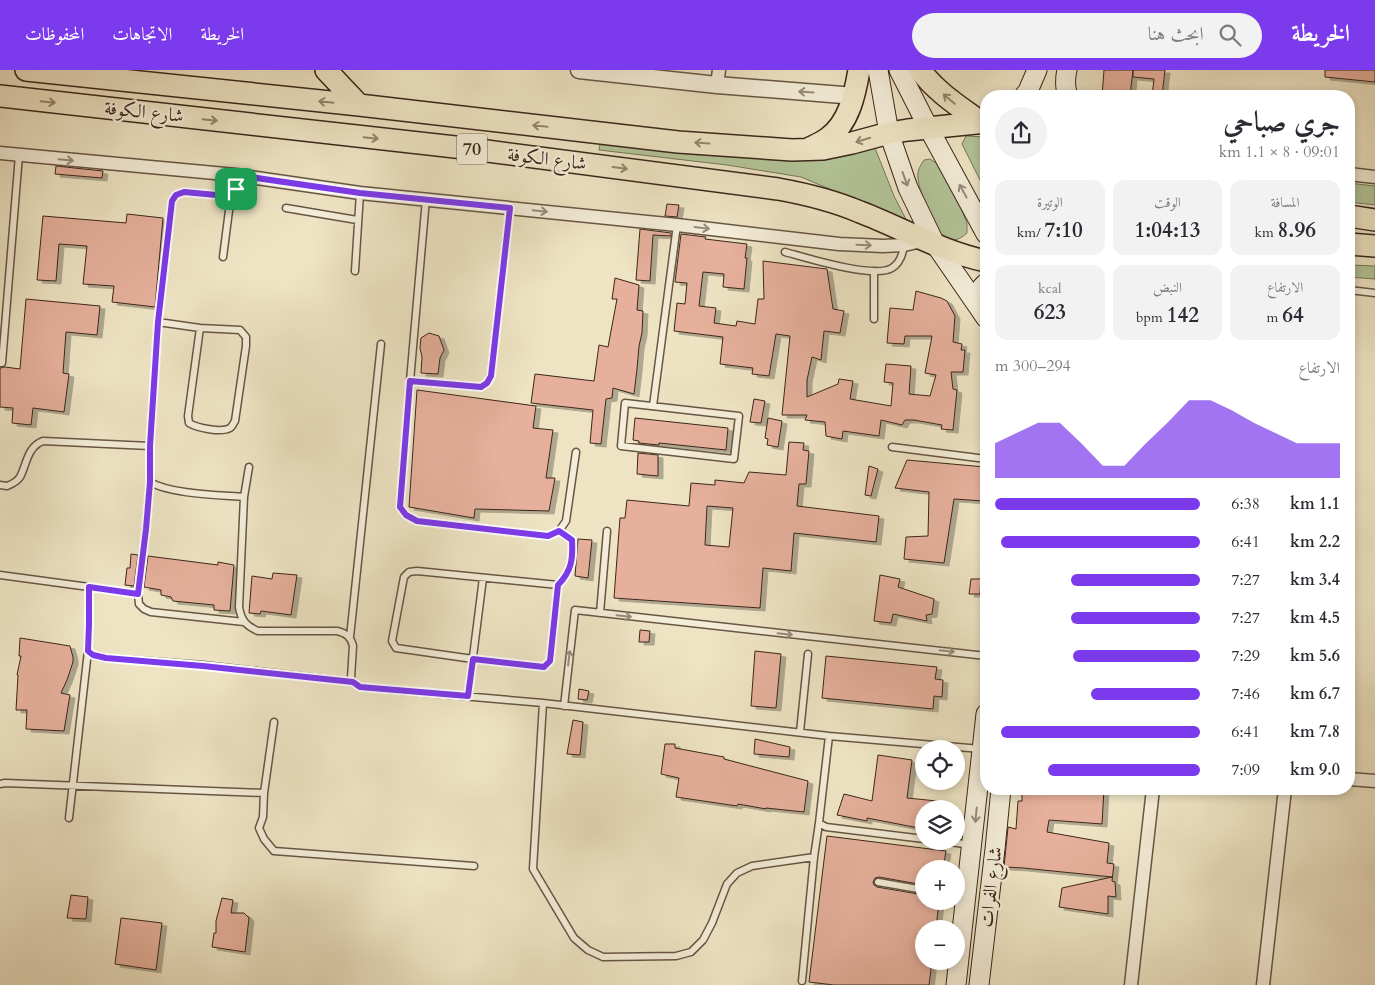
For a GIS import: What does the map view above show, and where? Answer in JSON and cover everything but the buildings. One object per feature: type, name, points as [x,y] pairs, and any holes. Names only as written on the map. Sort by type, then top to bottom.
[{"type":"highway","name":"شارع الكوفة","points":[[26,70],[359,105],[678,142],[808,150],[838,147],[889,134],[928,127]]},
{"type":"highway","points":[[326,70],[359,105]]},
{"type":"highway","points":[[808,150],[829,137],[842,124],[855,96],[859,70]]},
{"type":"highway","points":[[920,70],[928,81],[953,102],[980,120]]},
{"type":"highway","name":"شارع الكوفة","points":[[0,96],[464,148],[778,189],[840,204],[931,242]]},
{"type":"highway","name":"70","points":[[928,127],[980,123]]},
{"type":"highway","points":[[1355,217],[1375,220]]},
{"type":"highway","name":"70","points":[[931,242],[957,253],[980,259]]},
{"type":"highway","points":[[1355,244],[1375,246]]},
{"type":"main road","points":[[878,70],[889,134],[908,188],[931,242],[980,308]]},
{"type":"main road","points":[[899,70],[980,223]]},
{"type":"main road","points":[[1028,90],[1037,70]]},
{"type":"main road","points":[[1067,70],[1067,90]]},
{"type":"main road","points":[[976,302],[980,289]]},
{"type":"main road","name":"شارع الفرات","points":[[965,883],[972,845],[980,775]]},
{"type":"main road","name":"شارع الفرات","points":[[980,985],[1000,795]]},
{"type":"main road","points":[[972,845],[982,847],[996,843]]},
{"type":"main road","points":[[965,892],[974,884],[985,886],[990,892]]},
{"type":"main road","name":"شارع الفرات","points":[[956,985],[962,910]]},
{"type":"street","points":[[581,70],[718,78],[855,96]]},
{"type":"street","points":[[0,153],[236,175],[360,193],[846,244],[875,246],[931,242]]},
{"type":"street","points":[[1355,175],[1375,177]]},
{"type":"street","points":[[1355,779],[1375,782]]},
{"type":"street","points":[[1131,985],[1152,795]]},
{"type":"street","points":[[1263,985],[1284,795]]},
{"type":"lane","points":[[0,363],[2,363],[19,155]]},
{"type":"lane","points":[[236,175],[236,189],[227,196],[184,192],[176,195],[172,205],[158,322],[150,446],[150,482],[138,594],[139,604],[152,612],[244,622]]},
{"type":"lane","points":[[355,271],[360,193]]},
{"type":"lane","points":[[223,257],[231,194]]},
{"type":"lane","points":[[426,199],[400,507],[406,515],[417,521],[548,536],[559,531],[566,521],[576,452]]},
{"type":"lane","points":[[286,208],[357,220]]},
{"type":"lane","points":[[410,381],[481,387],[487,383],[491,376],[510,208]]},
{"type":"lane","points":[[653,406],[677,225]]},
{"type":"lane","points":[[785,252],[848,268],[874,271],[891,269],[903,254],[904,245]]},
{"type":"lane","points":[[874,271],[874,319]]},
{"type":"lane","points":[[1355,291],[1375,293]]},
{"type":"lane","points":[[158,322],[200,328],[240,330],[246,336],[235,421],[231,427],[223,430],[195,427],[189,423],[188,416],[200,328]]},
{"type":"lane","points":[[353,682],[351,673],[353,646],[350,637],[381,344]]},
{"type":"lane","points":[[625,404],[653,406],[739,416],[734,459],[621,446],[625,404]]},
{"type":"lane","points":[[0,485],[7,486],[19,478],[27,458],[38,443],[43,441],[150,446]]},
{"type":"lane","points":[[892,447],[980,457]]},
{"type":"lane","points":[[248,467],[244,497],[239,607],[240,615],[244,622],[250,628],[258,631],[337,631],[350,637]]},
{"type":"lane","points":[[150,482],[158,487],[174,490],[244,497]]},
{"type":"lane","points":[[558,585],[417,571],[409,572],[404,577],[392,641],[396,648],[544,667],[550,661],[558,585],[570,570],[573,551],[572,540],[559,531]]},
{"type":"lane","points":[[600,613],[607,531]]},
{"type":"lane","points":[[0,575],[138,594]]},
{"type":"lane","points":[[468,696],[483,578]]},
{"type":"lane","points":[[69,818],[88,651],[89,587]]},
{"type":"lane","points":[[564,706],[575,610],[980,655]]},
{"type":"lane","points":[[88,651],[93,655],[106,658],[353,682],[360,687],[543,703],[829,736],[980,749]]},
{"type":"lane","points":[[800,732],[808,654]]},
{"type":"lane","points":[[543,703],[533,870],[574,938],[588,950],[603,957],[676,956],[691,952],[703,940],[712,923],[726,884],[737,873],[752,866],[814,857]]},
{"type":"lane","points":[[274,722],[264,793],[263,817],[260,828],[264,839],[274,851],[474,866]]},
{"type":"lane","points":[[802,981],[814,857],[829,736]]},
{"type":"lane","points":[[0,784],[264,793]]},
{"type":"lane","points":[[819,823],[826,828],[915,838]]},
{"type":"lane","points":[[965,844],[972,845]]},
{"type":"lane","points":[[878,882],[915,888]]},
{"type":"green space","points":[[966,136],[980,137],[980,180],[962,144]]},
{"type":"green space","points":[[601,138],[873,143],[894,196],[910,227],[801,177],[727,165],[599,150]]},
{"type":"green space","points":[[930,159],[939,165],[955,194],[967,223],[967,233],[958,239],[949,240],[937,232],[928,214],[919,185],[918,175],[924,160]]},
{"type":"green space","points":[[1355,184],[1375,186],[1375,205],[1355,203]]},
{"type":"green space","points":[[1355,265],[1375,266],[1375,279],[1355,277]]},
{"type":"route","points":[[236,175],[360,193],[510,208],[491,376],[487,383],[481,387],[410,381],[400,507],[406,515],[417,521],[548,536],[559,531],[572,540],[573,551],[570,570],[558,585],[550,661],[544,667],[473,659],[468,696],[360,687],[353,682],[106,658],[93,655],[88,651],[89,587],[138,594],[150,482],[150,446],[158,322],[172,201],[176,195],[184,192],[227,196],[236,189],[236,175]]}]
